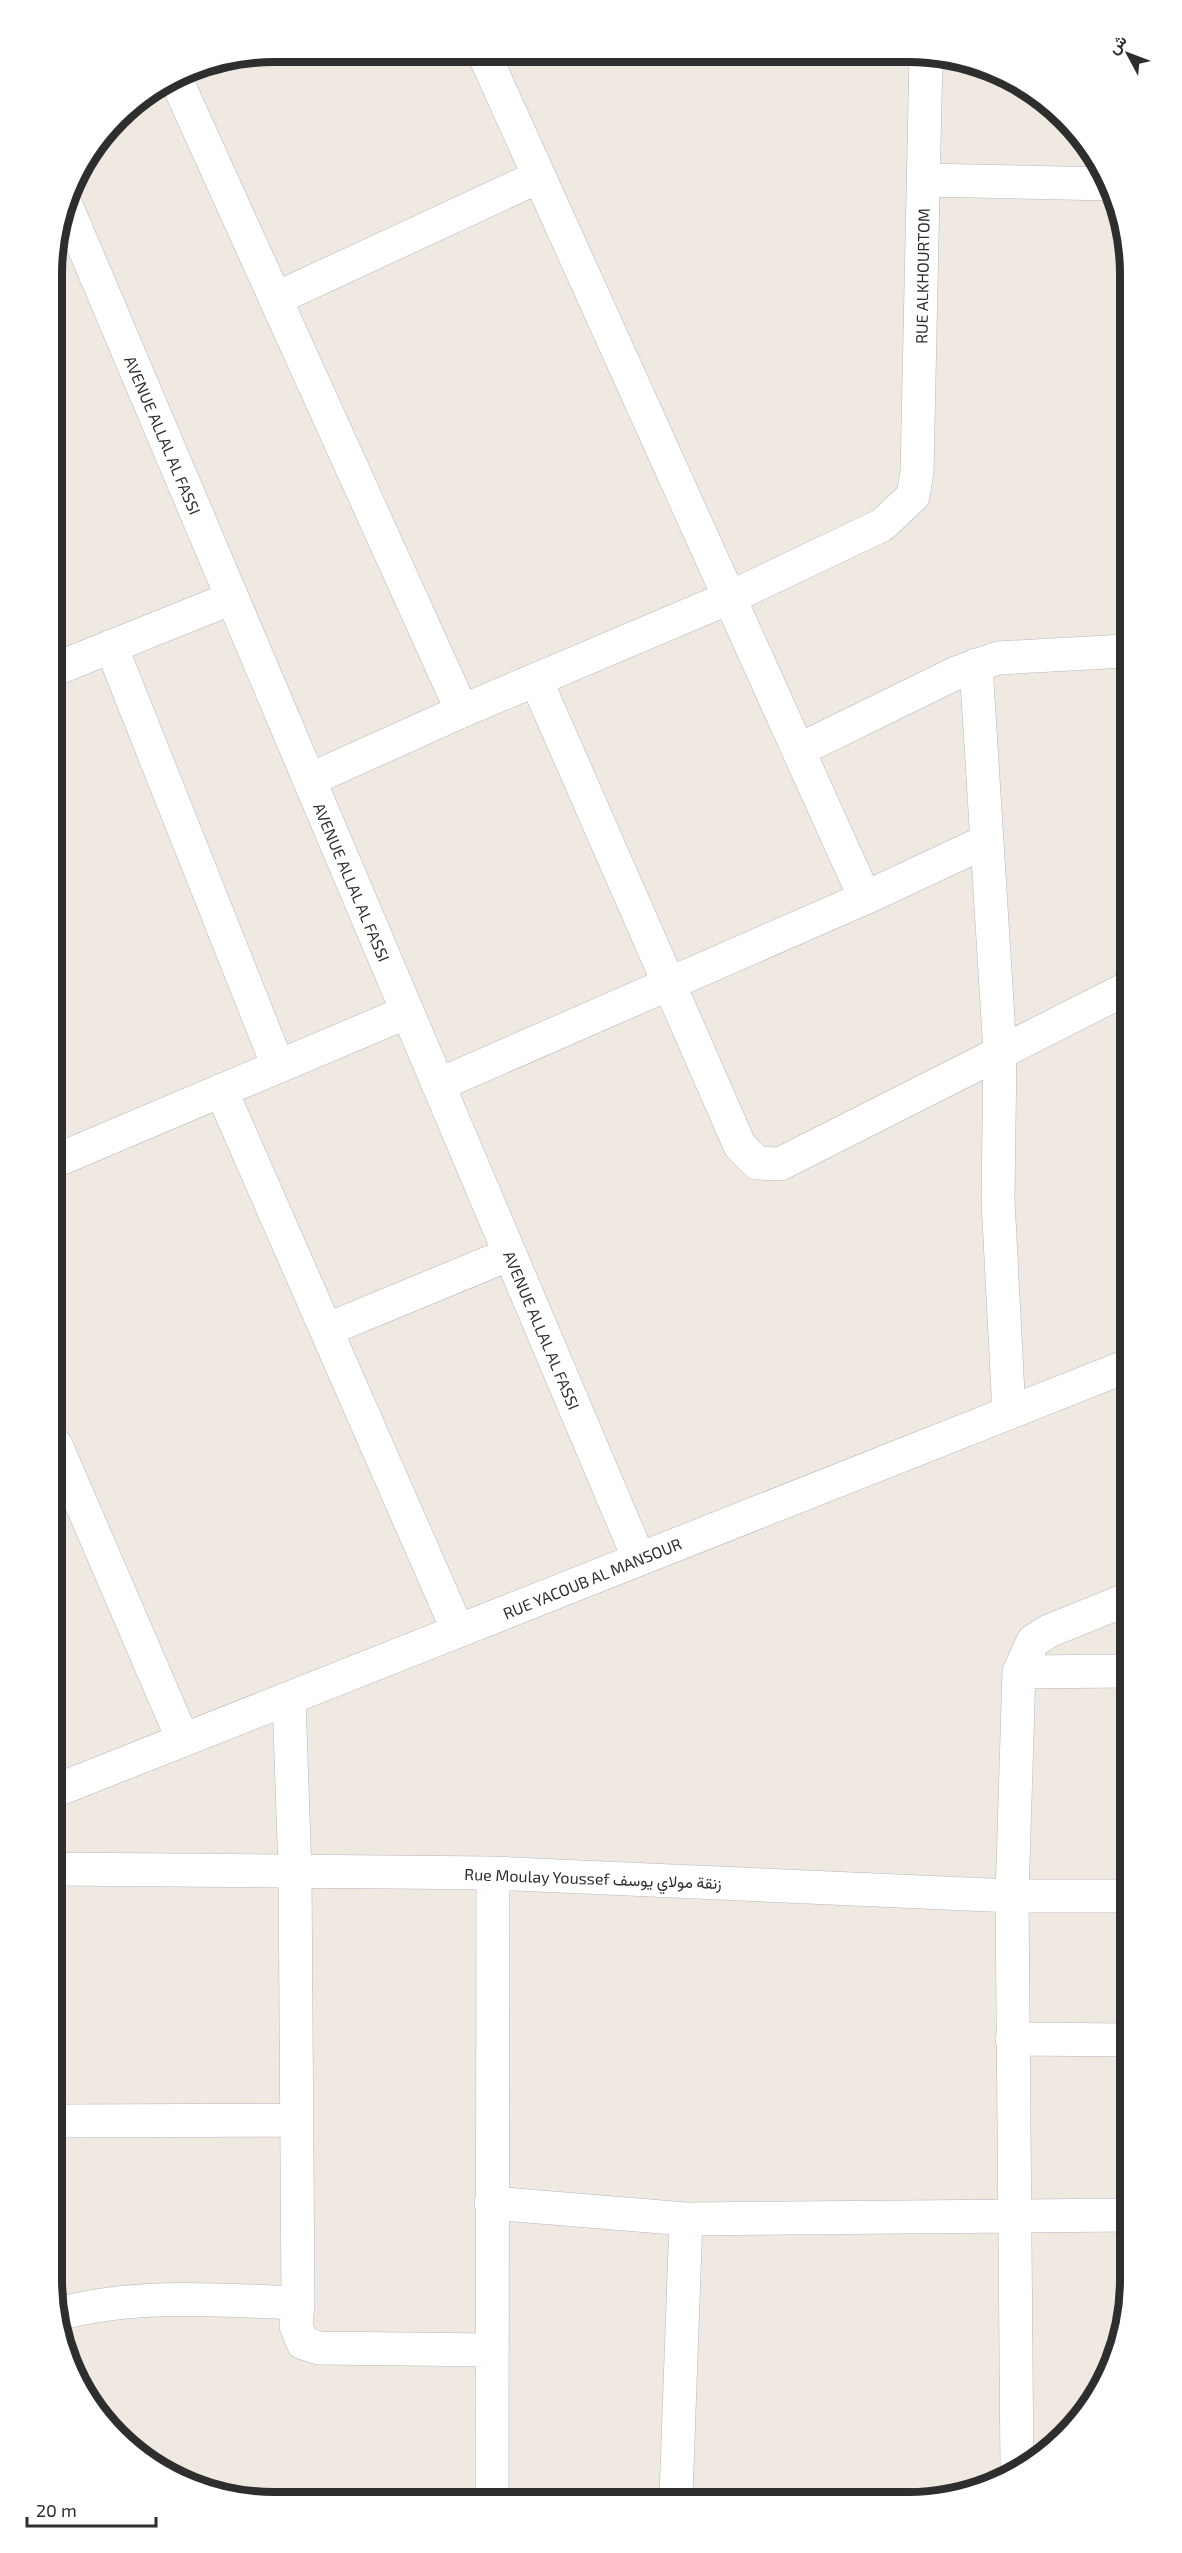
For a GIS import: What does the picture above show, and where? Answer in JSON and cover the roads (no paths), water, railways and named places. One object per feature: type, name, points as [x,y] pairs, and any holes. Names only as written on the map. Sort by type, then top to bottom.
[{"type":"street","points":[[487,62],[865,898]]},
{"type":"street","name":"RUE ALKHOURTOM","points":[[731,597],[882,525],[913,496],[917,472],[926,62]]},
{"type":"street","points":[[179,83],[462,711]]},
{"type":"street","points":[[275,299],[538,177]]},
{"type":"street","points":[[925,180],[1101,184]]},
{"type":"street","name":"AVENUE ALLAL AL FASSI","points":[[70,215],[639,1559]]},
{"type":"street","points":[[309,780],[462,711],[731,597]]},
{"type":"street","points":[[62,666],[232,598]]},
{"type":"street","points":[[111,646],[278,1066]]},
{"type":"street","points":[[799,750],[976,665],[998,658],[1120,651]]},
{"type":"street","points":[[976,665],[1000,1052],[998,1200],[1009,1413]]},
{"type":"street","points":[[536,680],[740,1146],[757,1163],[780,1164],[1120,992]]},
{"type":"street","points":[[438,1085],[865,898],[987,841]]},
{"type":"street","points":[[62,1158],[407,1012]]},
{"type":"street","points":[[220,1090],[458,1631]]},
{"type":"street","points":[[326,1330],[510,1254]]},
{"type":"street","name":"RUE YACOUB AL MANSOUR","points":[[62,1788],[1120,1369]]},
{"type":"street","points":[[62,1459],[183,1740]]},
{"type":"street","points":[[1017,2462],[1012,1896],[1019,1671],[1033,1641],[1049,1631],[1120,1602]]},
{"type":"street","points":[[1019,1671],[1120,1671]]},
{"type":"street","points":[[289,1698],[295,1872],[298,2303],[296,2326],[303,2343],[319,2348],[491,2350]]},
{"type":"street","name":"Rue Moulay Youssef زنقة مولاي يوسف","points":[[62,1869],[493,1873],[1012,1896],[1120,1896]]},
{"type":"street","points":[[492,2492],[493,1873]]},
{"type":"street","points":[[1012,2039],[1120,2040]]},
{"type":"street","points":[[62,2121],[297,2120]]},
{"type":"street","points":[[491,2203],[686,2219],[1120,2215]]},
{"type":"street","points":[[676,2492],[686,2219]]},
{"type":"street","points":[[64,2313],[93,2305],[208,2300],[298,2303]]}]
